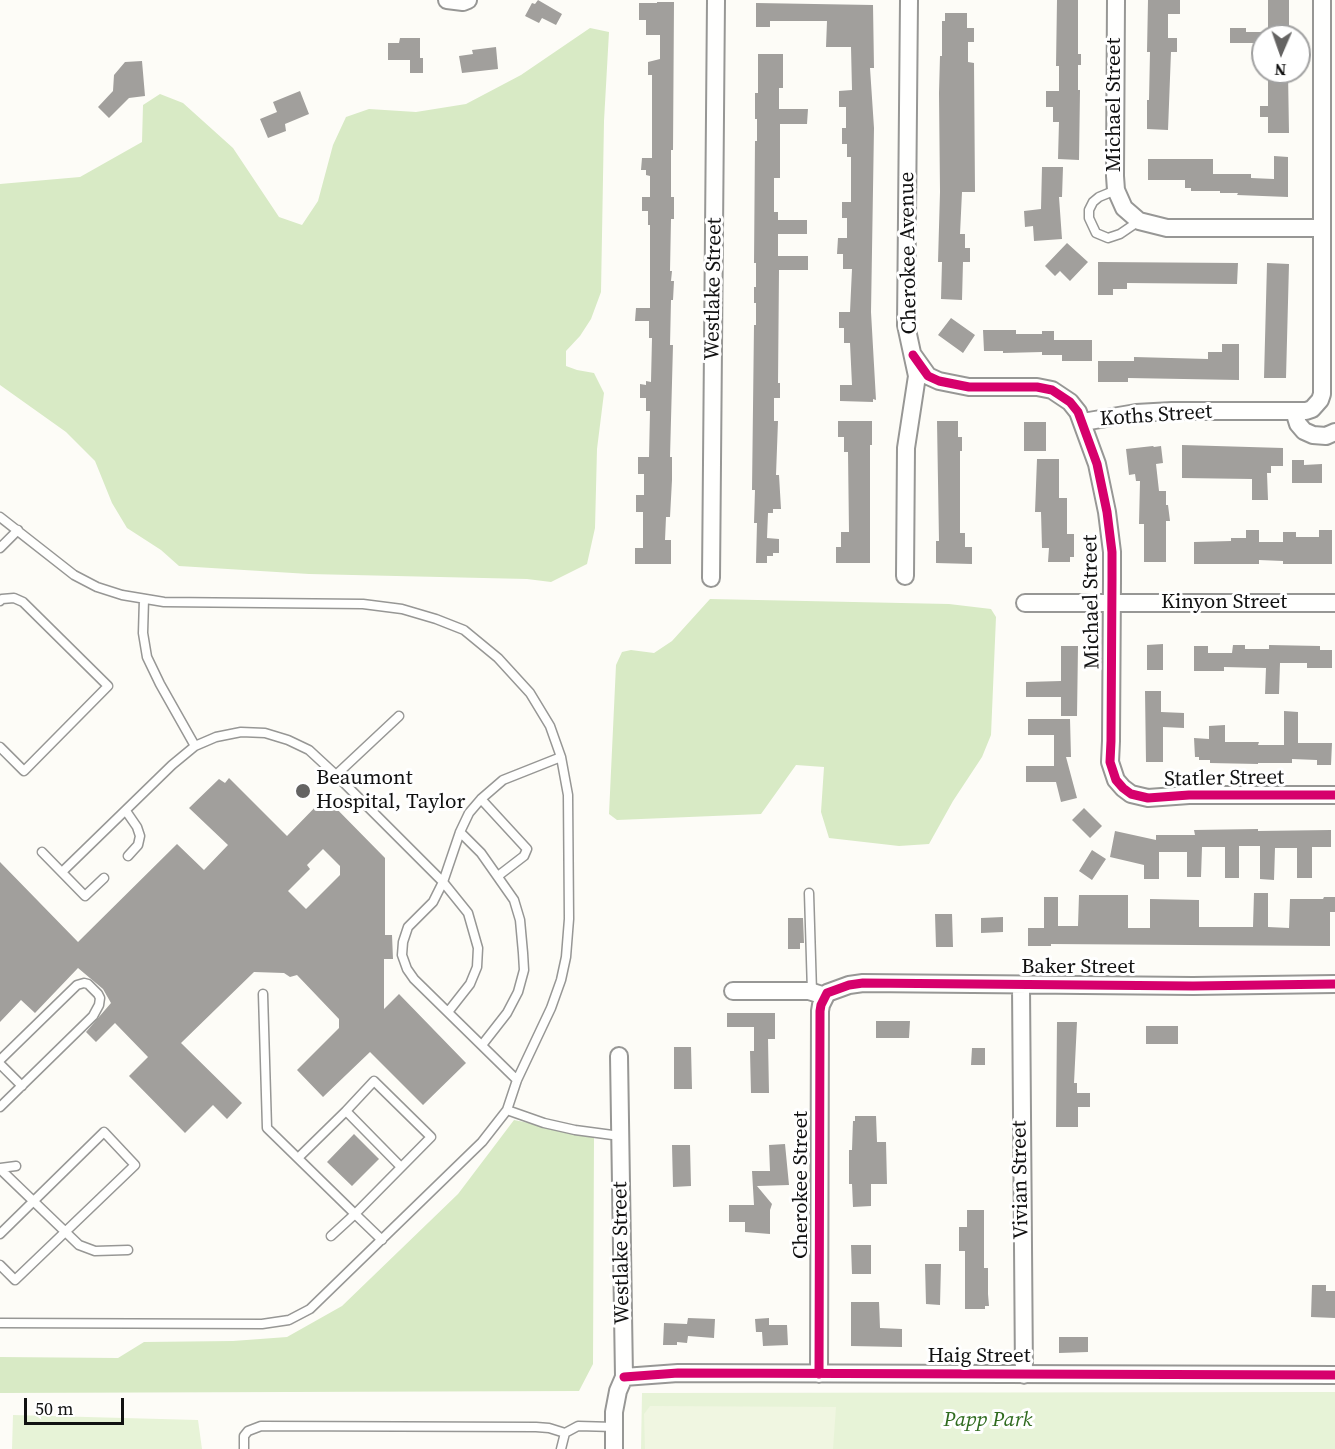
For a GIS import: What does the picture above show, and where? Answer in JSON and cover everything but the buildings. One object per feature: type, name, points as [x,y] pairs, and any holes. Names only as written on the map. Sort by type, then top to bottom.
[{"type":"street","points":[[447,0],[463,2],[468,0]]},
{"type":"street","name":"Westlake Street","points":[[711,578],[717,0]]},
{"type":"street","name":"Michael Street","points":[[1116,0],[1116,190],[1124,208],[1139,221]]},
{"type":"street","points":[[1322,0],[1321,228],[1328,392]]},
{"type":"street","name":"Cherokee Avenue","points":[[905,576],[906,448],[917,376],[906,325],[912,2]]},
{"type":"street","points":[[1139,221],[1155,226],[1181,229],[1321,228]]},
{"type":"street","name":"Koths Street","points":[[913,355],[928,376],[950,384],[969,387],[1037,387],[1052,390],[1070,402],[1083,422],[1137,413],[1172,411],[1306,411],[1317,405],[1322,394],[1328,392]]},
{"type":"street","points":[[1294,411],[1298,424],[1304,431],[1312,435],[1326,436],[1335,432]]},
{"type":"street","name":"Michael Street","points":[[1083,422],[1107,512],[1112,552],[1110,762],[1112,772],[1119,784]]},
{"type":"street","name":"Kinyon Street","points":[[1025,603],[1335,603]]},
{"type":"street","name":"Statler Street","points":[[1119,784],[1131,794],[1148,798],[1189,795],[1335,795]]},
{"type":"street","name":"Baker Street","points":[[733,991],[818,994],[863,983],[1021,986],[1335,984]]},
{"type":"street","name":"Vivian Street","points":[[1021,986],[1023,1375]]},
{"type":"street","name":"Cherokee Street","points":[[818,994],[820,1011],[819,1374]]},
{"type":"street","name":"Westlake Street","points":[[614,1449],[617,1393],[624,1377],[618,1056]]},
{"type":"street","name":"Haig Street","points":[[624,1377],[678,1373],[1335,1375]]},
{"type":"lane","points":[[1116,190],[1099,197],[1089,210],[1089,218],[1096,233],[1108,238],[1120,234],[1139,221]]},
{"type":"lane","points":[[0,517],[74,575],[97,587],[144,599],[164,602],[363,604],[402,609],[464,630],[498,658],[530,693],[549,726],[561,757],[568,795],[566,957],[551,1008],[517,1080],[507,1110],[482,1142],[310,1309],[290,1320],[262,1324],[0,1323]]},
{"type":"lane","points":[[0,548],[18,530]]},
{"type":"lane","points":[[0,601],[14,598],[23,602],[108,686],[24,771],[0,747]]},
{"type":"lane","points":[[144,599],[143,633],[147,657],[195,746]]},
{"type":"lane","points":[[336,775],[399,716]]},
{"type":"lane","points":[[62,872],[172,765],[195,746],[216,737],[241,732],[265,734],[288,740],[309,750],[336,775],[443,882],[468,913],[478,948],[477,967],[470,984],[448,1012]]},
{"type":"lane","points":[[517,1080],[414,979],[402,955],[403,942],[408,927],[433,902],[469,813],[503,780],[561,757]]},
{"type":"lane","points":[[481,799],[527,849],[524,856],[498,876]]},
{"type":"lane","points":[[126,811],[138,827],[140,836],[138,845],[128,856]]},
{"type":"lane","points":[[460,832],[498,876],[514,900],[520,921],[524,970],[518,992],[507,1013],[482,1045]]},
{"type":"lane","points":[[42,852],[86,896],[104,878]]},
{"type":"lane","points":[[809,893],[818,994]]},
{"type":"lane","points":[[0,1107],[22,1086],[93,1016],[100,998],[88,984],[77,985],[0,1062],[22,1086]]},
{"type":"lane","points":[[263,993],[267,1128],[382,1240]]},
{"type":"lane","points":[[298,1158],[374,1081],[431,1137],[331,1236]]},
{"type":"lane","points":[[507,1110],[555,1125],[620,1136]]},
{"type":"lane","points":[[346,1111],[401,1167]]},
{"type":"lane","points":[[0,1234],[104,1132],[135,1165],[15,1280],[0,1265]]},
{"type":"lane","points":[[0,1169],[16,1166]]},
{"type":"lane","points":[[0,1169],[79,1245],[95,1251],[128,1250]]},
{"type":"lane","points":[[244,1449],[244,1436],[248,1431],[261,1426],[536,1427],[565,1433],[578,1426],[614,1427]]},
{"type":"lane","points":[[561,1449],[565,1433]]},
{"type":"green space","points":[[590,28],[609,32],[604,121],[601,292],[591,319],[566,351],[566,366],[594,373],[604,393],[597,449],[595,528],[587,564],[551,582],[527,579],[309,574],[179,566],[161,550],[127,528],[112,503],[95,461],[66,432],[0,385],[0,184],[80,177],[142,142],[143,105],[160,94],[183,103],[233,148],[279,217],[302,225],[318,201],[333,145],[346,117],[369,109],[416,112],[466,104],[521,75]]},
{"type":"green space","points":[[710,599],[949,604],[991,609],[996,617],[991,735],[982,757],[953,801],[929,844],[899,846],[829,838],[821,812],[824,767],[796,765],[761,814],[617,820],[609,814],[616,665],[622,652],[631,650],[654,653],[672,641]]},
{"type":"green space","points":[[514,1120],[594,1136],[593,1364],[579,1391],[0,1393],[0,1357],[118,1358],[144,1342],[233,1341],[287,1337],[342,1306],[458,1194]]},
{"type":"green space","name":"Papp Park","points":[[1335,1392],[1335,1449],[641,1449],[642,1393]]},
{"type":"green space","points":[[650,1406],[836,1407],[833,1449],[645,1449],[644,1414]]},
{"type":"green space","points":[[13,1415],[198,1420],[202,1449],[12,1449]]},
{"type":"cycle path","points":[[913,355],[928,376],[939,381],[969,387],[1037,387],[1052,390],[1070,402],[1078,412],[1097,464],[1112,552],[1110,762],[1116,780],[1123,788],[1131,794],[1148,798],[1189,795],[1335,795]]},
{"type":"cycle path","points":[[819,1374],[820,1011],[827,993],[849,985],[863,983],[1193,986],[1335,984]]},
{"type":"cycle path","points":[[624,1377],[678,1373],[1335,1375]]},
{"type":"place","name":"Beaumont Hospital, Taylor","points":[[303,791]]}]
